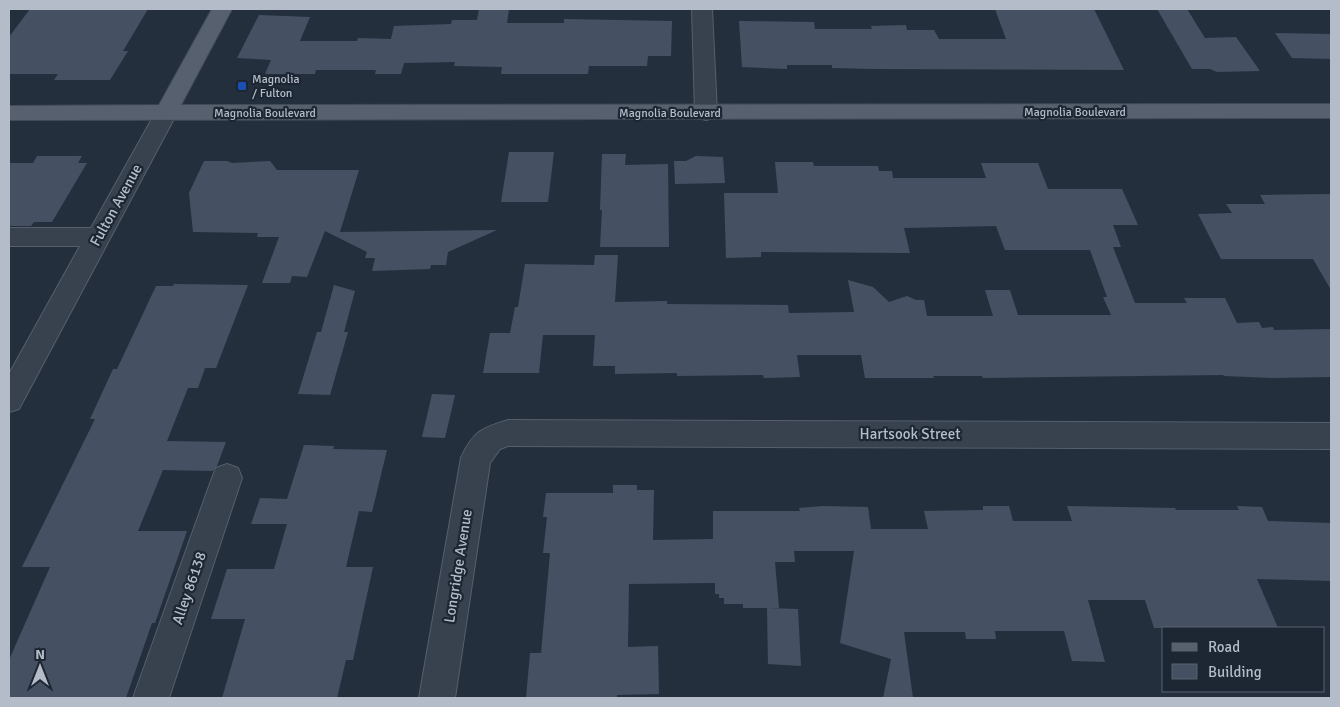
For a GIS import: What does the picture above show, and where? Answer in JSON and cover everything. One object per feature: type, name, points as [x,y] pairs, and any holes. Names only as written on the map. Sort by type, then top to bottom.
[{"type":"main road","name":"Fulton Avenue","points":[[166,113],[222,9]]},
{"type":"main road","name":"Magnolia Boulevard","points":[[9,113],[1331,111]]},
{"type":"street","points":[[702,9],[706,112]]},
{"type":"street","name":"Fulton Avenue","points":[[9,400],[166,113]]},
{"type":"street","points":[[9,237],[99,236]]},
{"type":"street","name":"Hartsook Street","points":[[490,439],[508,433],[1331,436]]},
{"type":"street","name":"Longridge Avenue","points":[[437,698],[476,458],[490,439]]},
{"type":"street","name":"Alley 86138","points":[[151,698],[227,478]]},
{"type":"building","points":[[30,9],[148,9],[123,51],[128,51],[110,80],[54,80],[58,74],[9,74],[9,37]]},
{"type":"building","points":[[479,9],[509,9],[507,23],[564,23],[564,19],[672,21],[671,56],[648,56],[647,66],[589,66],[588,74],[501,74],[502,67],[454,66],[455,62],[404,63],[401,74],[375,74],[376,70],[316,70],[315,74],[265,74],[271,60],[237,58],[259,15],[310,17],[300,41],[357,41],[358,38],[391,39],[394,26],[451,24],[452,20],[477,20]]},
{"type":"building","points":[[995,9],[1094,9],[1124,70],[874,69],[832,68],[832,65],[787,65],[787,69],[742,67],[739,21],[814,22],[815,29],[872,29],[871,26],[906,25],[907,30],[934,30],[939,39],[1006,39]]},
{"type":"building","points":[[1157,9],[1187,9],[1205,38],[1236,37],[1260,71],[1217,72],[1210,69],[1192,69]]},
{"type":"building","points":[[1275,33],[1331,34],[1331,59],[1292,58]]},
{"type":"building","points":[[509,152],[554,152],[548,202],[501,202]]},
{"type":"building","points":[[602,154],[626,154],[625,165],[668,164],[669,247],[600,247]]},
{"type":"building","points":[[37,156],[82,156],[78,163],[87,163],[52,222],[34,222],[31,226],[9,226],[9,163],[33,163]]},
{"type":"building","points":[[696,156],[723,157],[725,183],[675,184],[674,161],[686,161]]},
{"type":"building","points":[[204,161],[227,161],[232,163],[270,161],[277,170],[359,170],[340,232],[497,230],[448,252],[446,265],[431,265],[430,269],[372,271],[375,258],[365,258],[367,252],[325,231],[307,277],[292,276],[290,283],[262,283],[279,237],[257,237],[258,233],[193,232],[189,193]]},
{"type":"building","points":[[775,162],[813,162],[814,166],[878,166],[879,171],[892,171],[893,178],[986,178],[981,163],[1038,163],[1048,189],[1122,189],[1138,225],[1113,225],[1121,247],[1113,247],[1135,303],[1187,303],[1184,298],[1225,298],[1237,323],[1259,322],[1262,328],[1273,327],[1274,330],[1331,329],[1331,377],[1272,378],[1223,375],[865,378],[861,355],[797,355],[800,377],[764,378],[763,375],[677,376],[677,373],[615,374],[615,366],[593,366],[595,335],[543,335],[539,373],[483,373],[490,333],[510,333],[515,307],[518,307],[525,264],[594,265],[595,255],[618,255],[615,302],[667,301],[667,304],[788,305],[789,313],[854,312],[848,280],[873,287],[889,302],[907,296],[916,300],[924,300],[927,316],[993,316],[985,290],[1010,290],[1018,315],[1111,315],[1103,297],[1107,297],[1090,250],[1005,250],[996,226],[904,228],[910,253],[761,252],[761,257],[726,258],[724,193],[778,193]]},
{"type":"building","points":[[1331,194],[1331,290],[1313,259],[1221,259],[1198,214],[1232,213],[1226,204],[1265,204],[1260,195]]},
{"type":"building","points":[[174,284],[248,285],[216,368],[205,368],[198,388],[188,388],[167,441],[226,442],[217,466],[213,471],[163,470],[138,531],[187,531],[155,623],[152,623],[126,698],[9,698],[9,660],[50,567],[22,567],[95,419],[90,419],[113,369],[117,369],[156,286],[173,286]]},
{"type":"building","points":[[334,285],[355,291],[344,332],[348,332],[330,395],[298,394],[317,332],[321,332]]},
{"type":"building","points":[[432,394],[455,395],[445,438],[422,437]]},
{"type":"building","points":[[304,445],[334,446],[333,449],[387,450],[372,512],[359,511],[346,567],[373,567],[353,660],[346,660],[337,698],[222,698],[245,619],[211,619],[227,569],[274,569],[287,524],[251,524],[260,498],[287,499]]},
{"type":"building","points":[[613,485],[637,485],[637,490],[654,490],[653,540],[713,539],[713,511],[800,511],[799,508],[823,506],[868,507],[871,529],[928,529],[924,511],[983,510],[983,506],[1009,506],[1013,521],[1072,521],[1067,506],[1175,508],[1176,510],[1239,510],[1237,506],[1262,507],[1268,521],[1331,523],[1331,581],[1257,579],[1278,627],[1154,628],[1145,600],[1088,600],[1105,662],[1072,661],[1064,631],[995,631],[996,639],[966,639],[965,632],[904,632],[913,698],[883,698],[891,659],[840,643],[854,551],[794,551],[795,562],[775,562],[779,608],[743,608],[743,604],[724,604],[724,598],[719,598],[719,594],[715,594],[715,583],[629,584],[628,647],[658,646],[659,694],[617,695],[617,698],[526,698],[530,653],[541,653],[550,553],[543,553],[547,517],[543,517],[546,493],[613,493]]},
{"type":"building","points":[[767,608],[798,609],[801,666],[768,664]]},
{"type":"place","name":"Magnolia / Fulton","points":[[242,86]]}]
